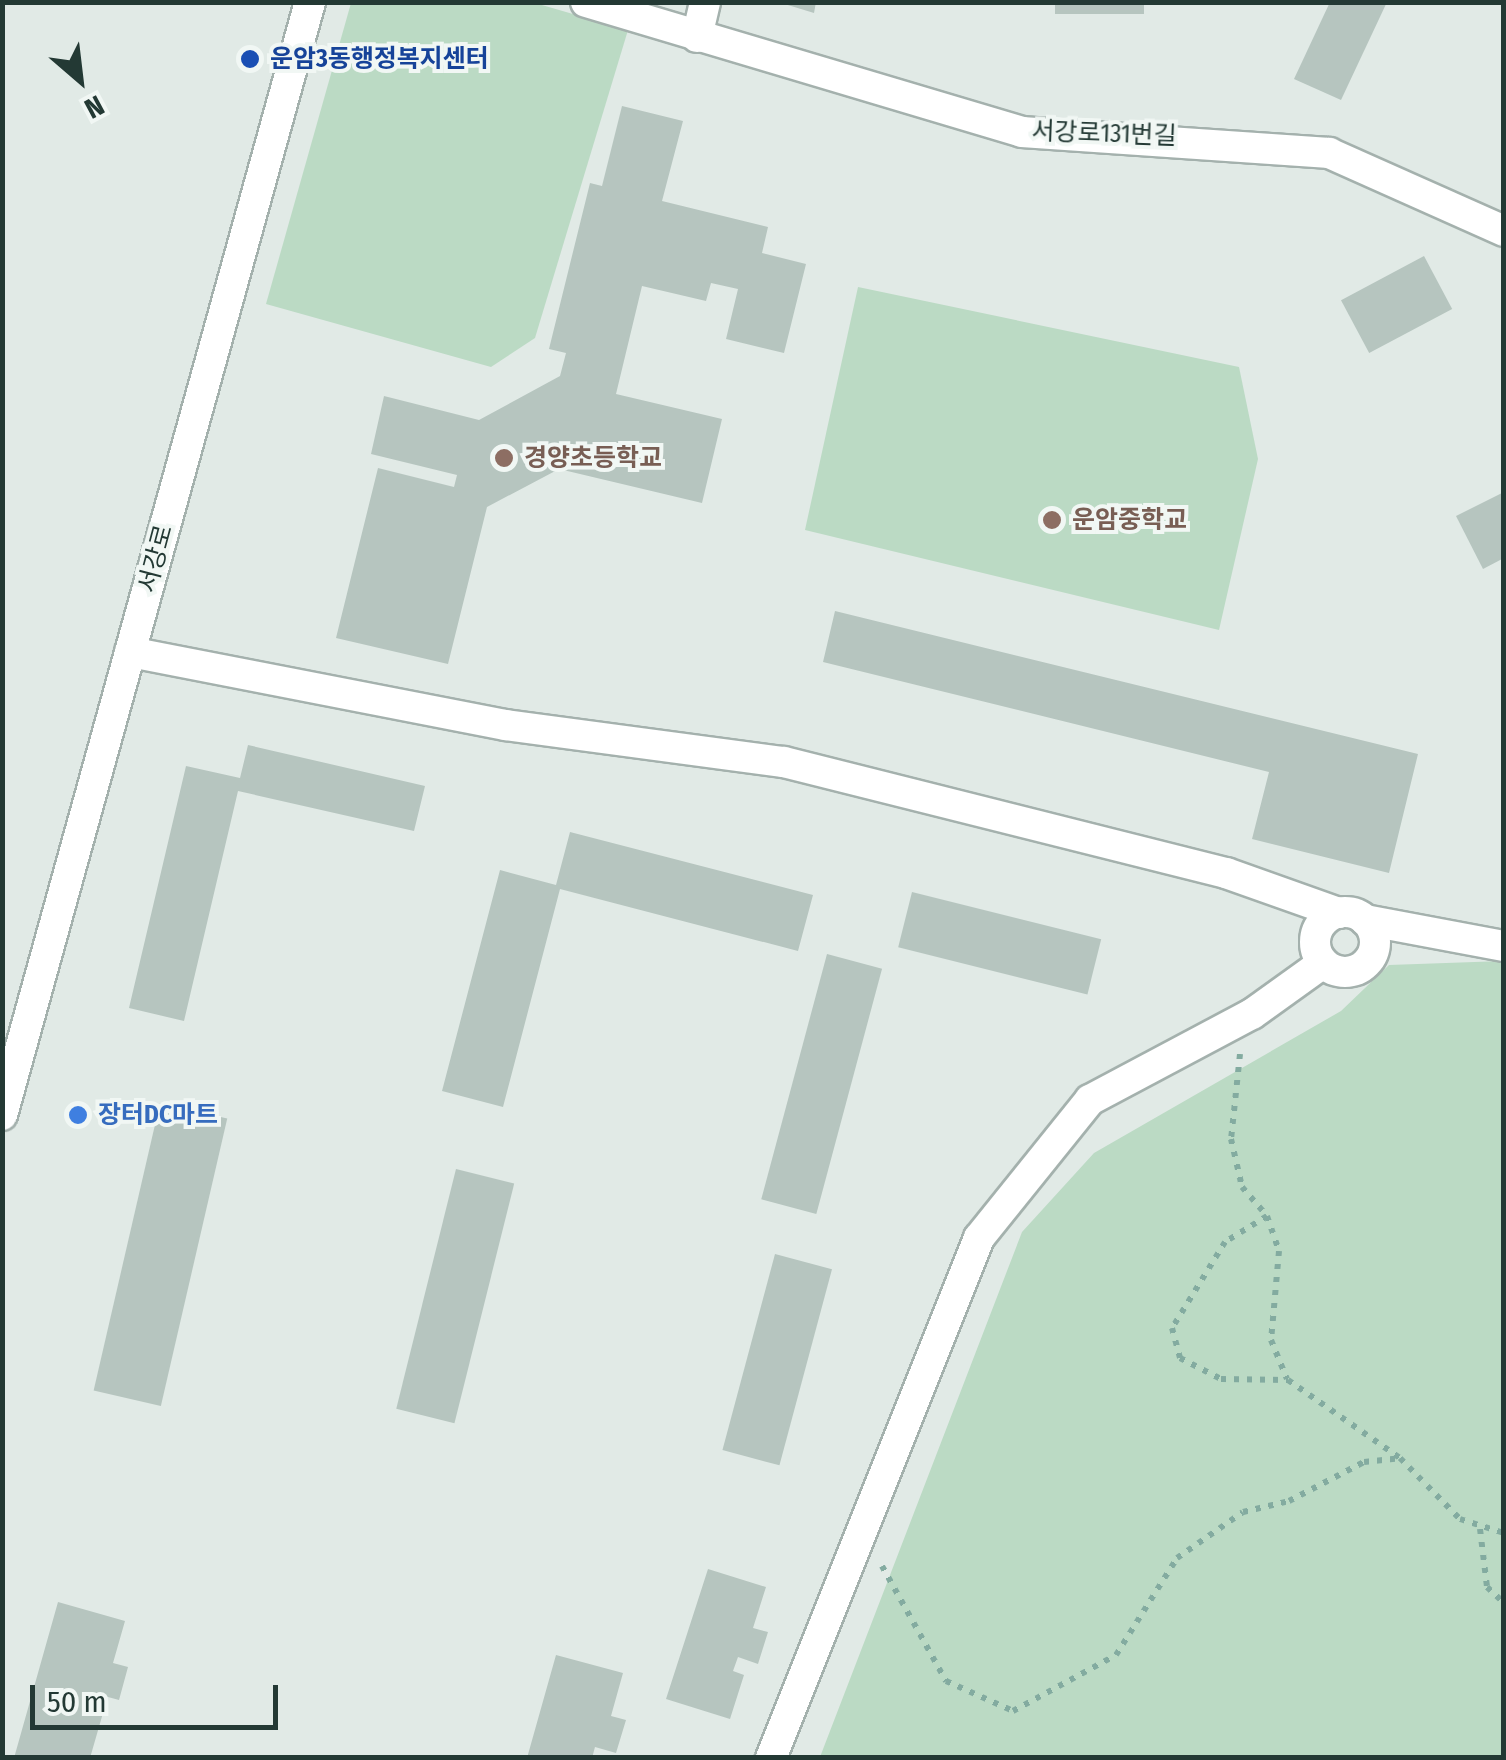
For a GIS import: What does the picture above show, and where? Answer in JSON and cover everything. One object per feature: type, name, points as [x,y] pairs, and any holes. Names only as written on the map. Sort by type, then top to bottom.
[{"type":"street","name":"서강로","points":[[2,1115],[310,2]]},
{"type":"street","name":"서강로131번길","points":[[586,2],[1022,132],[1329,153],[1504,232]]},
{"type":"street","points":[[697,37],[705,2]]},
{"type":"street","points":[[130,652],[506,725],[784,762],[1226,873],[1352,916],[1504,946]]},
{"type":"street","points":[[1352,916],[1376,942],[1369,960],[1344,973],[1323,963],[1314,939],[1352,916]]},
{"type":"street","points":[[771,1758],[933,1342],[979,1238],[1090,1100],[1252,1014],[1323,963]]},
{"type":"path","points":[[1252,1014],[1232,1082],[1232,1139],[1242,1187],[1267,1216],[1278,1251],[1271,1340],[1288,1380],[1400,1458],[1480,1529],[1504,1532]]},
{"type":"path","points":[[1267,1216],[1225,1242],[1172,1328],[1180,1358],[1221,1379],[1288,1380]]},
{"type":"path","points":[[860,1537],[946,1681],[1013,1711],[1116,1654],[1178,1558],[1243,1512],[1289,1501],[1364,1462],[1400,1458]]},
{"type":"path","points":[[1480,1529],[1487,1587],[1504,1603]]},
{"type":"green space","points":[[351,3],[535,3],[628,30],[535,338],[491,367],[266,304]]},
{"type":"green space","points":[[858,287],[1239,367],[1258,459],[1219,630],[805,530]]},
{"type":"green space","points":[[1503,961],[1503,1757],[820,1757],[1022,1232],[1094,1153],[1341,1011],[1389,965]]},
{"type":"building","points":[[778,2],[816,2],[814,13]]},
{"type":"building","points":[[1055,2],[1144,2],[1144,14],[1055,14]]},
{"type":"building","points":[[1330,2],[1387,2],[1341,100],[1294,79]]},
{"type":"building","points":[[622,106],[683,121],[662,201],[768,227],[762,253],[806,264],[784,353],[726,339],[738,289],[711,283],[706,301],[642,286],[616,394],[722,419],[702,503],[559,469],[487,507],[448,664],[336,638],[378,468],[454,487],[457,475],[371,454],[384,396],[479,420],[560,376],[566,353],[549,349],[590,183],[602,186]]},
{"type":"building","points":[[1424,256],[1452,309],[1369,353],[1341,300]]},
{"type":"building","points":[[1504,492],[1504,558],[1483,569],[1456,516]]},
{"type":"building","points":[[835,611],[1418,754],[1389,873],[1252,839],[1269,772],[823,662]]},
{"type":"building","points":[[248,745],[425,786],[414,831],[238,791],[184,1021],[129,1008],[186,766],[240,778]]},
{"type":"building","points":[[570,832],[813,895],[798,951],[560,889],[503,1107],[442,1091],[500,870],[556,885]]},
{"type":"building","points":[[912,892],[1101,939],[1087,994],[898,947]]},
{"type":"building","points":[[827,954],[882,969],[816,1214],[761,1199]]},
{"type":"building","points":[[160,1103],[227,1119],[161,1406],[94,1390]]},
{"type":"building","points":[[456,1169],[514,1184],[454,1423],[396,1409]]},
{"type":"building","points":[[775,1254],[832,1269],[779,1465],[722,1450]]},
{"type":"building","points":[[708,1569],[766,1587],[753,1628],[768,1632],[758,1664],[738,1657],[733,1671],[744,1675],[730,1719],[666,1699]]},
{"type":"building","points":[[58,1602],[125,1621],[113,1663],[128,1667],[119,1700],[97,1694],[93,1710],[103,1713],[90,1758],[14,1758]]},
{"type":"building","points":[[556,1655],[623,1673],[611,1716],[626,1720],[616,1753],[595,1747],[592,1758],[527,1758]]},
{"type":"place","name":"운암3동행정복지센터","points":[[250,59]]},
{"type":"place","name":"경양초등학교","points":[[504,458]]},
{"type":"place","name":"운암중학교","points":[[1052,520]]},
{"type":"place","name":"장터DC마트","points":[[78,1115]]}]
